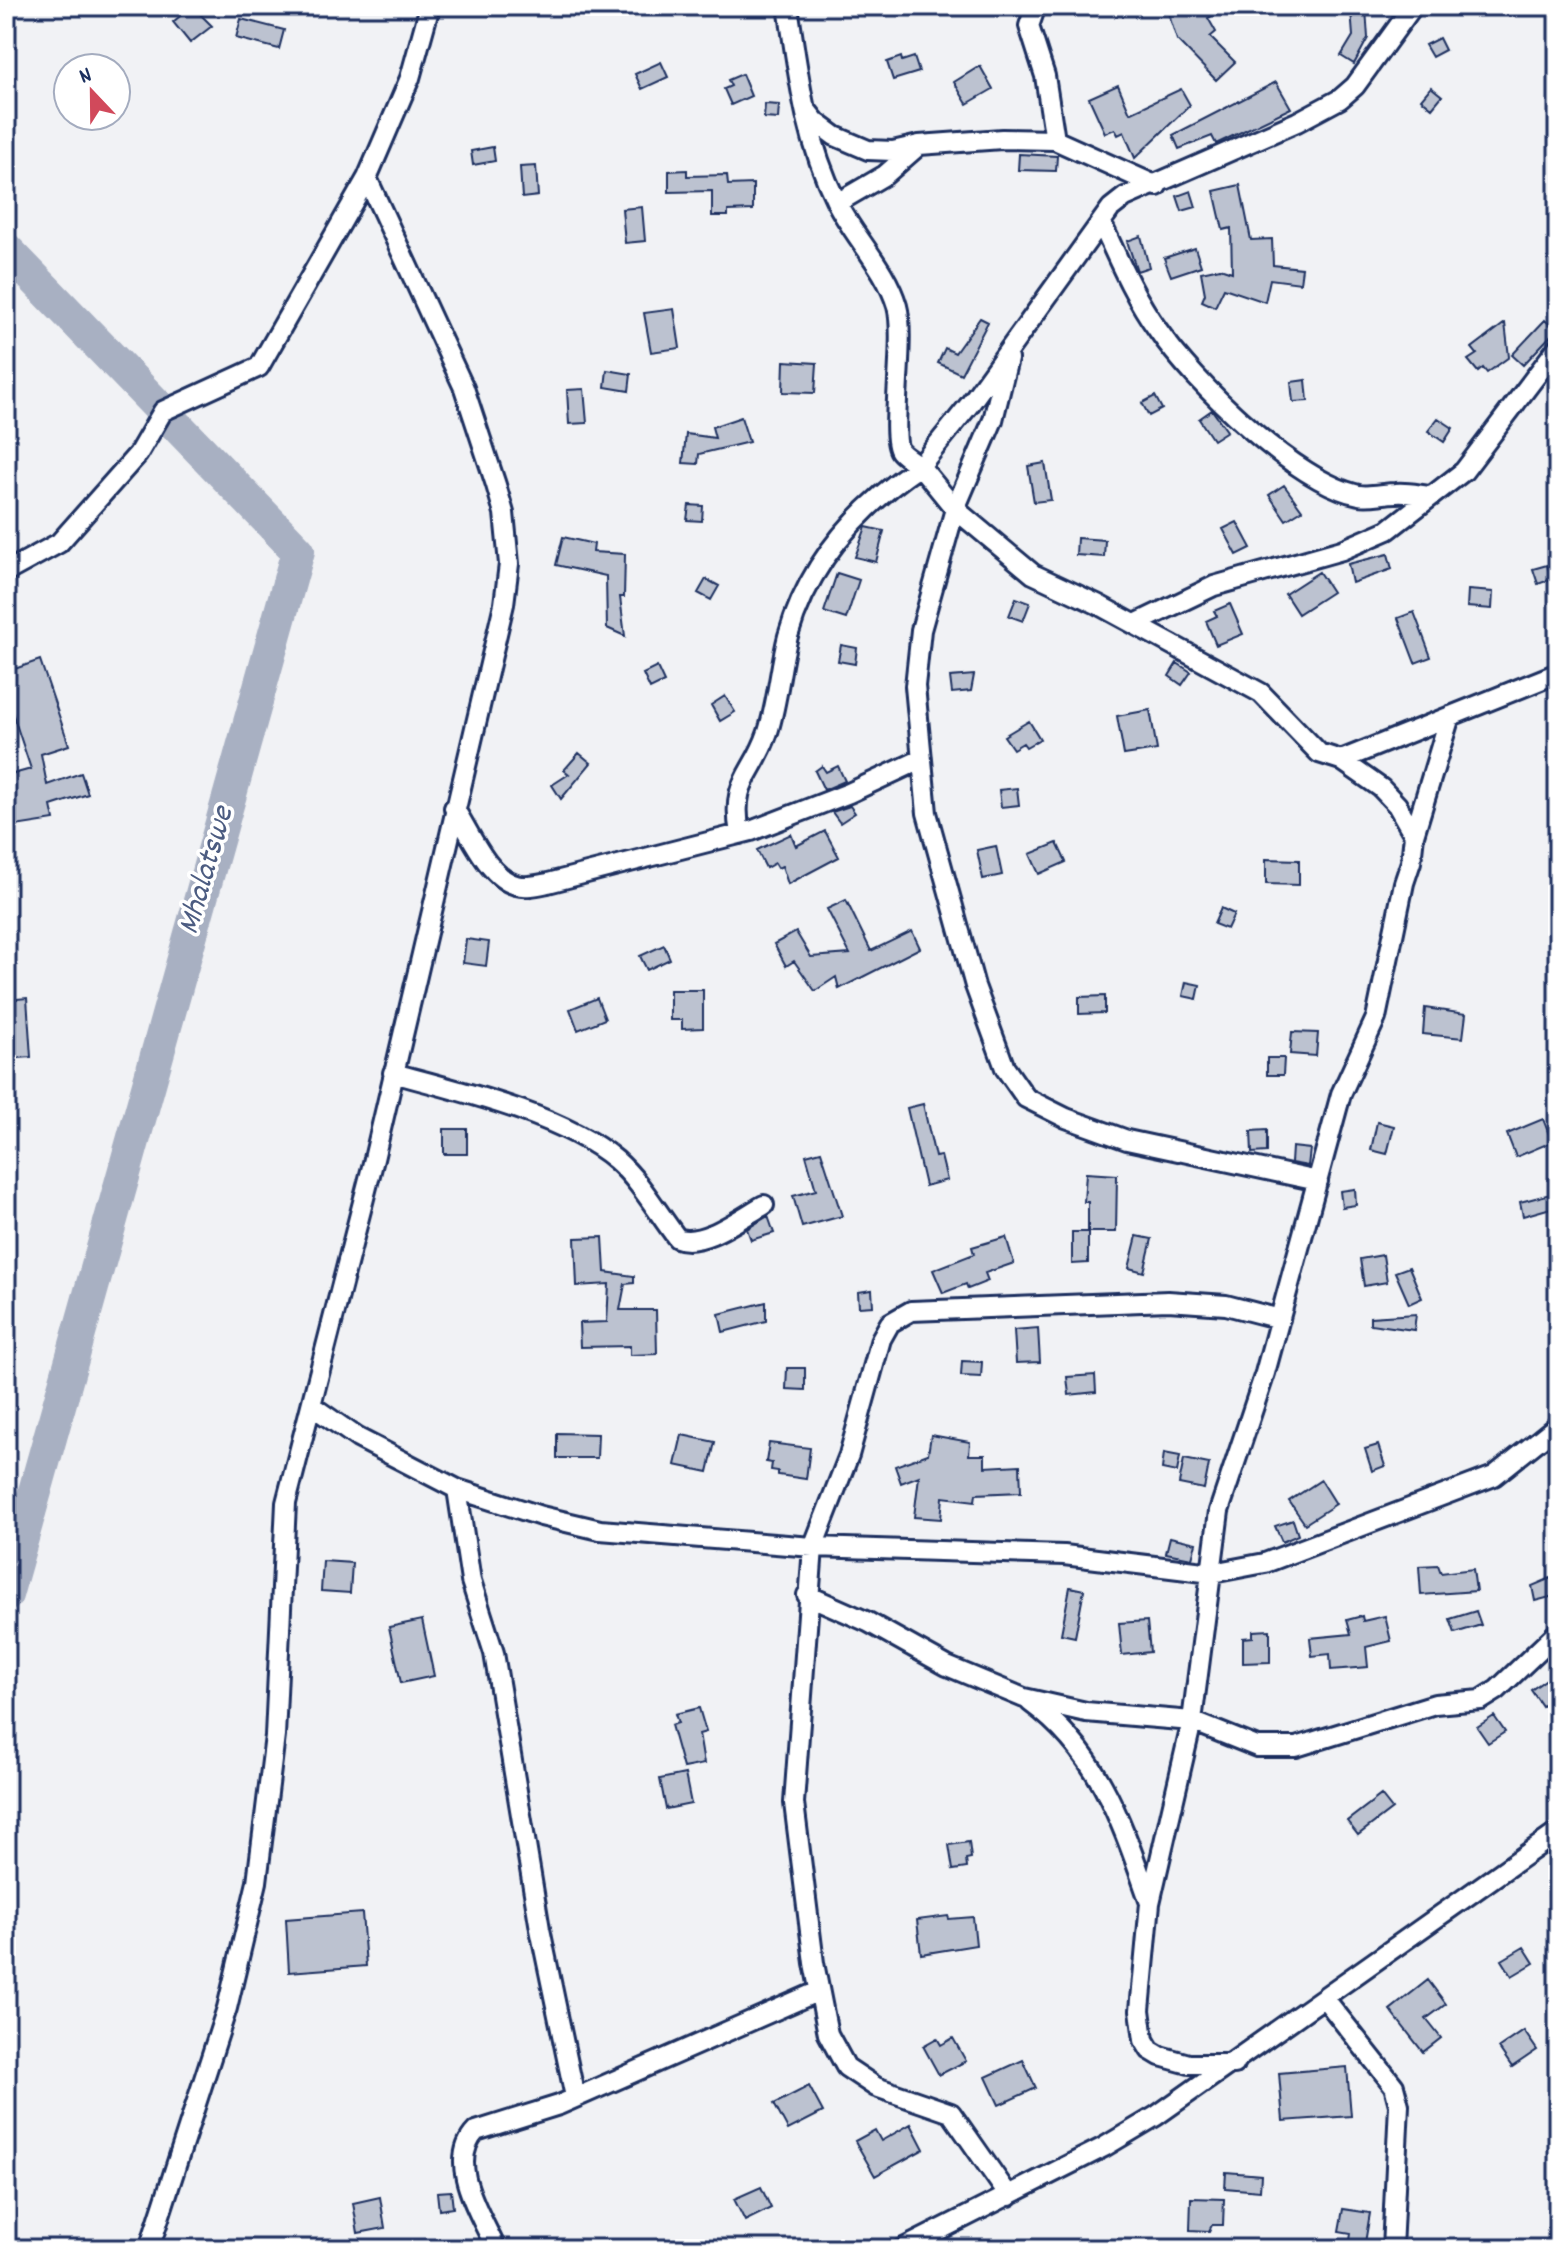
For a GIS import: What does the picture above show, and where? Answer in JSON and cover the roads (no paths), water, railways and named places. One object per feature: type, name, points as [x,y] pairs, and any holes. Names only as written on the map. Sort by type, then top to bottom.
[{"type":"street","points":[[6,572],[59,543],[138,454],[163,411],[259,367],[367,178],[410,78],[430,6]]},
{"type":"street","points":[[788,6],[803,106],[817,159],[837,203],[892,291],[898,309],[902,365],[896,438],[900,451],[920,466],[955,509],[1033,574],[1135,624],[1261,693],[1319,753],[1341,760],[1381,788],[1397,805],[1414,835]]},
{"type":"street","points":[[1036,6],[1029,26],[1045,76],[1055,140]]},
{"type":"street","points":[[740,834],[736,803],[738,792],[767,734],[789,635],[813,578],[843,529],[892,485],[920,466],[1011,349],[1101,222],[1125,197],[1157,186],[1340,99],[1355,86],[1413,6]]},
{"type":"street","points":[[803,106],[816,122],[835,136],[868,150],[893,151],[919,145],[1002,139],[1055,140],[1157,186]]},
{"type":"street","points":[[837,203],[885,175],[919,145]]},
{"type":"street","points":[[149,2249],[227,2008],[257,1882],[275,1736],[286,1503],[393,1073],[504,604],[509,564],[504,513],[464,388],[367,178]]},
{"type":"street","points":[[1101,222],[1130,285],[1158,332],[1205,386],[1282,455],[1340,490],[1362,496],[1396,492],[1432,496]]},
{"type":"street","points":[[1135,624],[1214,586],[1342,550],[1388,530],[1464,471],[1558,347]]},
{"type":"street","points":[[1011,349],[993,420],[955,509],[921,630],[915,686],[927,813],[975,986],[1005,1068],[1026,1098],[1066,1118],[1127,1140],[1318,1181]]},
{"type":"street","points":[[1341,760],[1558,673]]},
{"type":"street","points":[[1234,2064],[1189,2064],[1160,2056],[1150,2050],[1144,2040],[1140,2010],[1150,1903],[1192,1721],[1219,1511],[1280,1319],[1341,1094],[1376,1018],[1411,862],[1414,835],[1450,716]]},
{"type":"street","points":[[454,808],[499,875],[513,885],[523,886],[548,883],[740,834],[849,793],[920,760]]},
{"type":"street","points":[[393,1073],[503,1102],[582,1138],[626,1170],[677,1238],[685,1241],[701,1237],[764,1205]]},
{"type":"street","points":[[1009,2196],[951,2113],[876,2087],[846,2067],[828,2034],[819,1991],[794,1803],[806,1660],[807,1595],[813,1547],[849,1455],[881,1339],[898,1316],[911,1311],[1168,1301],[1226,1305],[1280,1319]]},
{"type":"street","points":[[312,1406],[358,1438],[457,1489],[541,1516],[600,1530],[915,1553],[990,1550],[1212,1573],[1265,1563],[1494,1476],[1558,1425]]},
{"type":"street","points":[[457,1489],[471,1581],[494,1653],[540,1929],[575,2097]]},
{"type":"street","points":[[807,1595],[868,1622],[947,1666],[1024,1698],[1086,1712],[1192,1721],[1257,1747],[1296,1747],[1435,1704],[1481,1700],[1497,1690],[1558,1632]]},
{"type":"street","points":[[1024,1698],[1045,1713],[1075,1747],[1118,1809],[1150,1903]]},
{"type":"street","points":[[906,2248],[1104,2147],[1234,2064],[1558,1832]]},
{"type":"street","points":[[496,2249],[464,2172],[463,2154],[468,2139],[476,2131],[575,2097],[819,1991]]},
{"type":"street","points":[[1325,1999],[1394,2086],[1399,2105],[1392,2249]]},
{"type":"waterway","name":"Mhalatswe","points":[[6,249],[298,551],[6,1595]]}]
